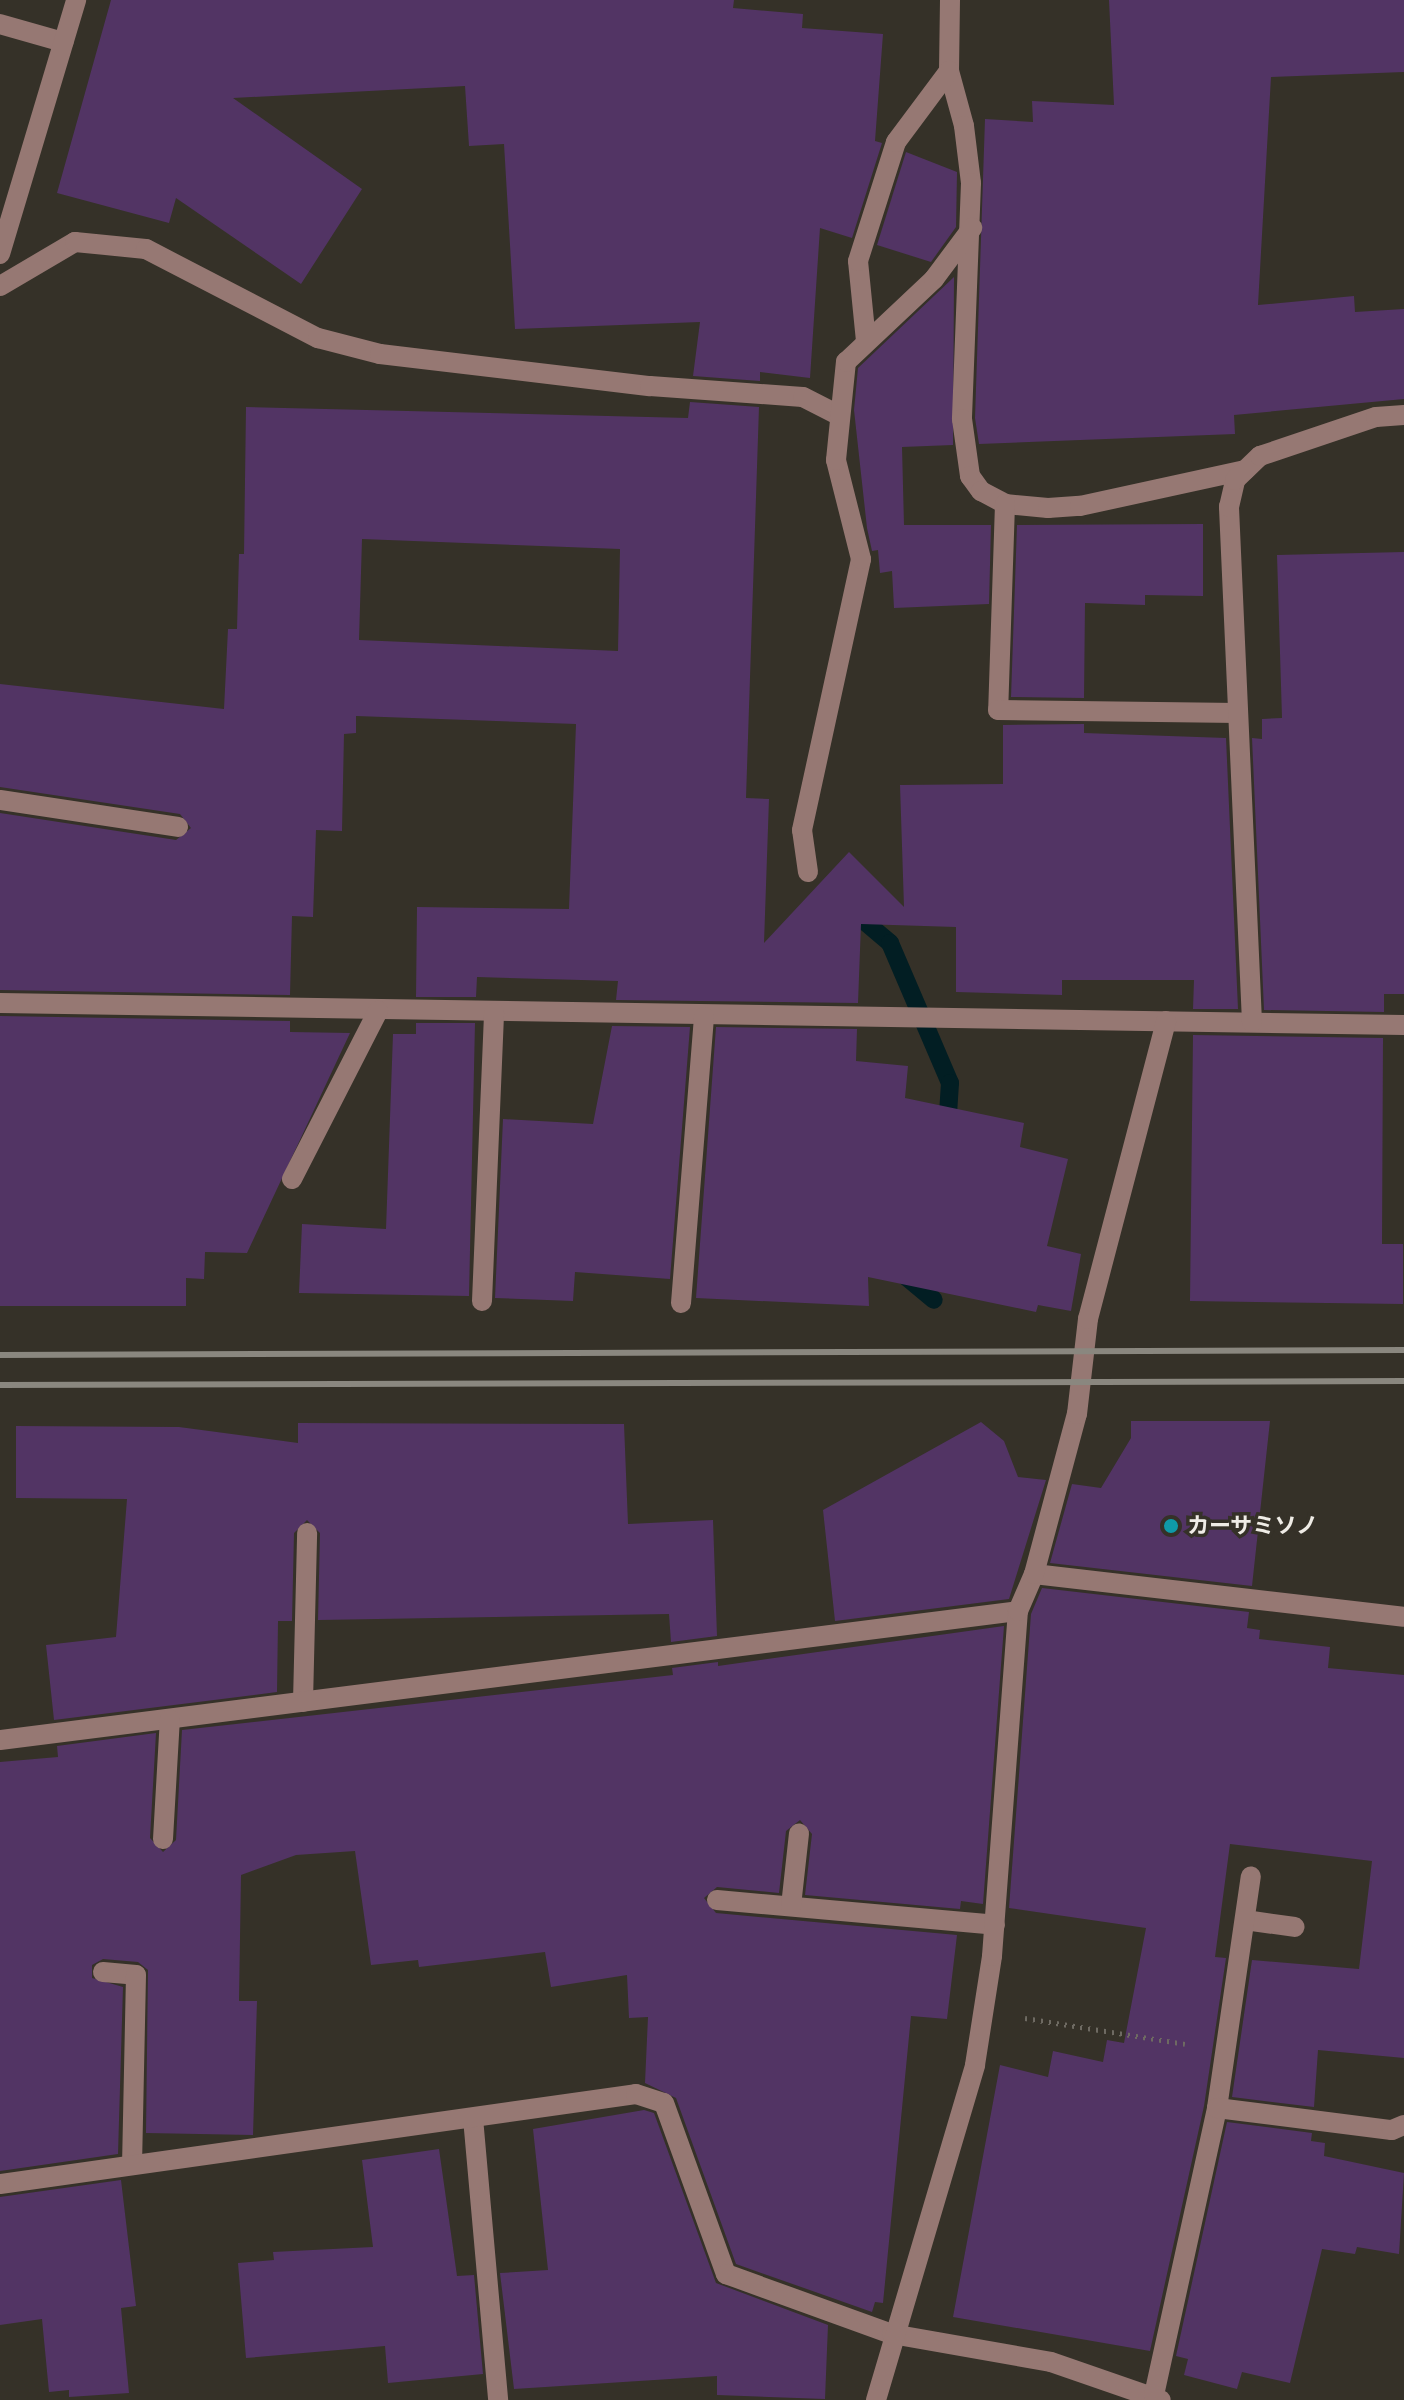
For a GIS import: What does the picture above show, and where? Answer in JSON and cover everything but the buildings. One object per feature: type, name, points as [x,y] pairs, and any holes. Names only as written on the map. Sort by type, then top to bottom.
[{"type":"street","points":[[0,254],[76,0]]},
{"type":"street","points":[[950,0],[949,71],[964,126],[972,228],[962,419],[970,476],[981,491],[1005,504],[1080,506],[1245,470]]},
{"type":"street","points":[[0,24],[63,42]]},
{"type":"street","points":[[866,341],[858,261],[896,142],[949,71]]},
{"type":"street","points":[[808,872],[802,852],[804,817],[861,559],[836,460],[837,414],[846,362],[934,279],[972,228]]},
{"type":"street","points":[[0,286],[75,242],[146,249],[318,338],[380,354],[650,386],[803,397],[837,414]]},
{"type":"street","points":[[1252,1022],[1229,507],[1235,480],[1260,456],[1376,417],[1404,415]]},
{"type":"street","points":[[1005,504],[998,710],[1238,713]]},
{"type":"street","points":[[0,800],[178,827]]},
{"type":"street","points":[[0,1003],[941,1021],[1404,1025]]},
{"type":"street","points":[[292,1179],[378,1011]]},
{"type":"street","points":[[482,1301],[494,1013]]},
{"type":"street","points":[[681,1303],[704,1017]]},
{"type":"street","points":[[876,2400],[892,2334],[950,2159],[983,2011],[995,1925],[1018,1611],[1034,1574],[1077,1414],[1088,1319],[1166,1021]]},
{"type":"street","points":[[303,1702],[307,1533]]},
{"type":"street","points":[[1034,1574],[1404,1617]]},
{"type":"street","points":[[0,1740],[1018,1611]]},
{"type":"street","points":[[163,1839],[170,1719]]},
{"type":"street","points":[[791,1906],[799,1833]]},
{"type":"street","points":[[0,2184],[636,2094],[664,2103],[726,2274],[892,2334],[1051,2362],[1158,2398],[1217,2108],[1251,1876]]},
{"type":"street","points":[[717,1900],[995,1925]]},
{"type":"street","points":[[1245,1920],[1295,1927]]},
{"type":"street","points":[[103,1972],[136,1975],[132,2165]]},
{"type":"street","points":[[1217,2108],[1392,2130],[1404,2125]]},
{"type":"street","points":[[473,2118],[498,2400]]},
{"type":"path","points":[[983,2011],[1226,2050]]},
{"type":"waterway","points":[[851,910],[890,943],[950,1083],[947,1129]]},
{"type":"waterway","points":[[903,1274],[934,1300]]},
{"type":"railway","points":[[0,1355],[1404,1350]]},
{"type":"railway","points":[[0,1385],[1404,1381]]},
{"type":"place","name":"カーサミソノ","points":[[1171,1526]]}]
